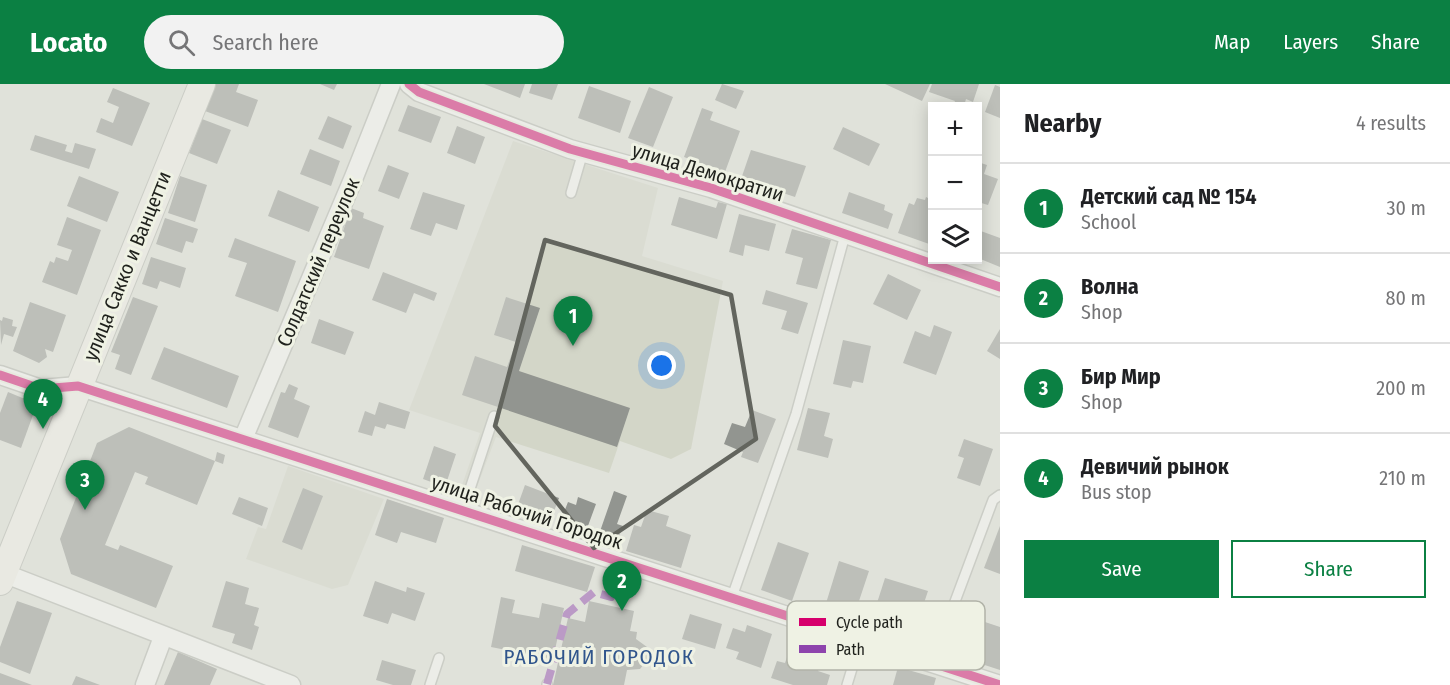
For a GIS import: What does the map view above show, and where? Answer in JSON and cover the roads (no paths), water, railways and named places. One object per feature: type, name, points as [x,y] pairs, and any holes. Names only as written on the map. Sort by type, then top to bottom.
[{"type":"street","name":"улица Сакко и Ванцетти","points":[[2,577],[202,84]]},
{"type":"street","name":"Солдатский переулок","points":[[243,439],[391,84]]},
{"type":"street","name":"улица Демократии","points":[[409,84],[419,92],[583,152],[711,188],[1000,287]]},
{"type":"street","points":[[0,375],[41,389],[78,386]]},
{"type":"street","name":"улица Рабочий Городок","points":[[78,386],[787,615]]},
{"type":"street","points":[[2,577],[291,685]]},
{"type":"street","points":[[145,685],[163,637]]},
{"type":"street","name":"улица Рабочий Городок","points":[[954,670],[1000,685]]},
{"type":"lane","points":[[571,194],[583,152]]},
{"type":"lane","points":[[732,597],[796,414],[845,235]]},
{"type":"lane","points":[[463,510],[494,416]]},
{"type":"lane","points":[[955,601],[993,501],[1000,495]]},
{"type":"lane","points":[[430,685],[439,658]]},
{"type":"lane","points":[[847,685],[852,670]]},
{"type":"place","name":"Детский сад № 154","points":[[573,346]]},
{"type":"place","name":"Девичий рынок","points":[[43,429]]},
{"type":"place","name":"Бир Мир","points":[[85,510]]},
{"type":"place","name":"Волна","points":[[622,611]]},
{"type":"district","name":"РАБОЧИЙ ГОРОДОК","points":[[599,657]]}]
